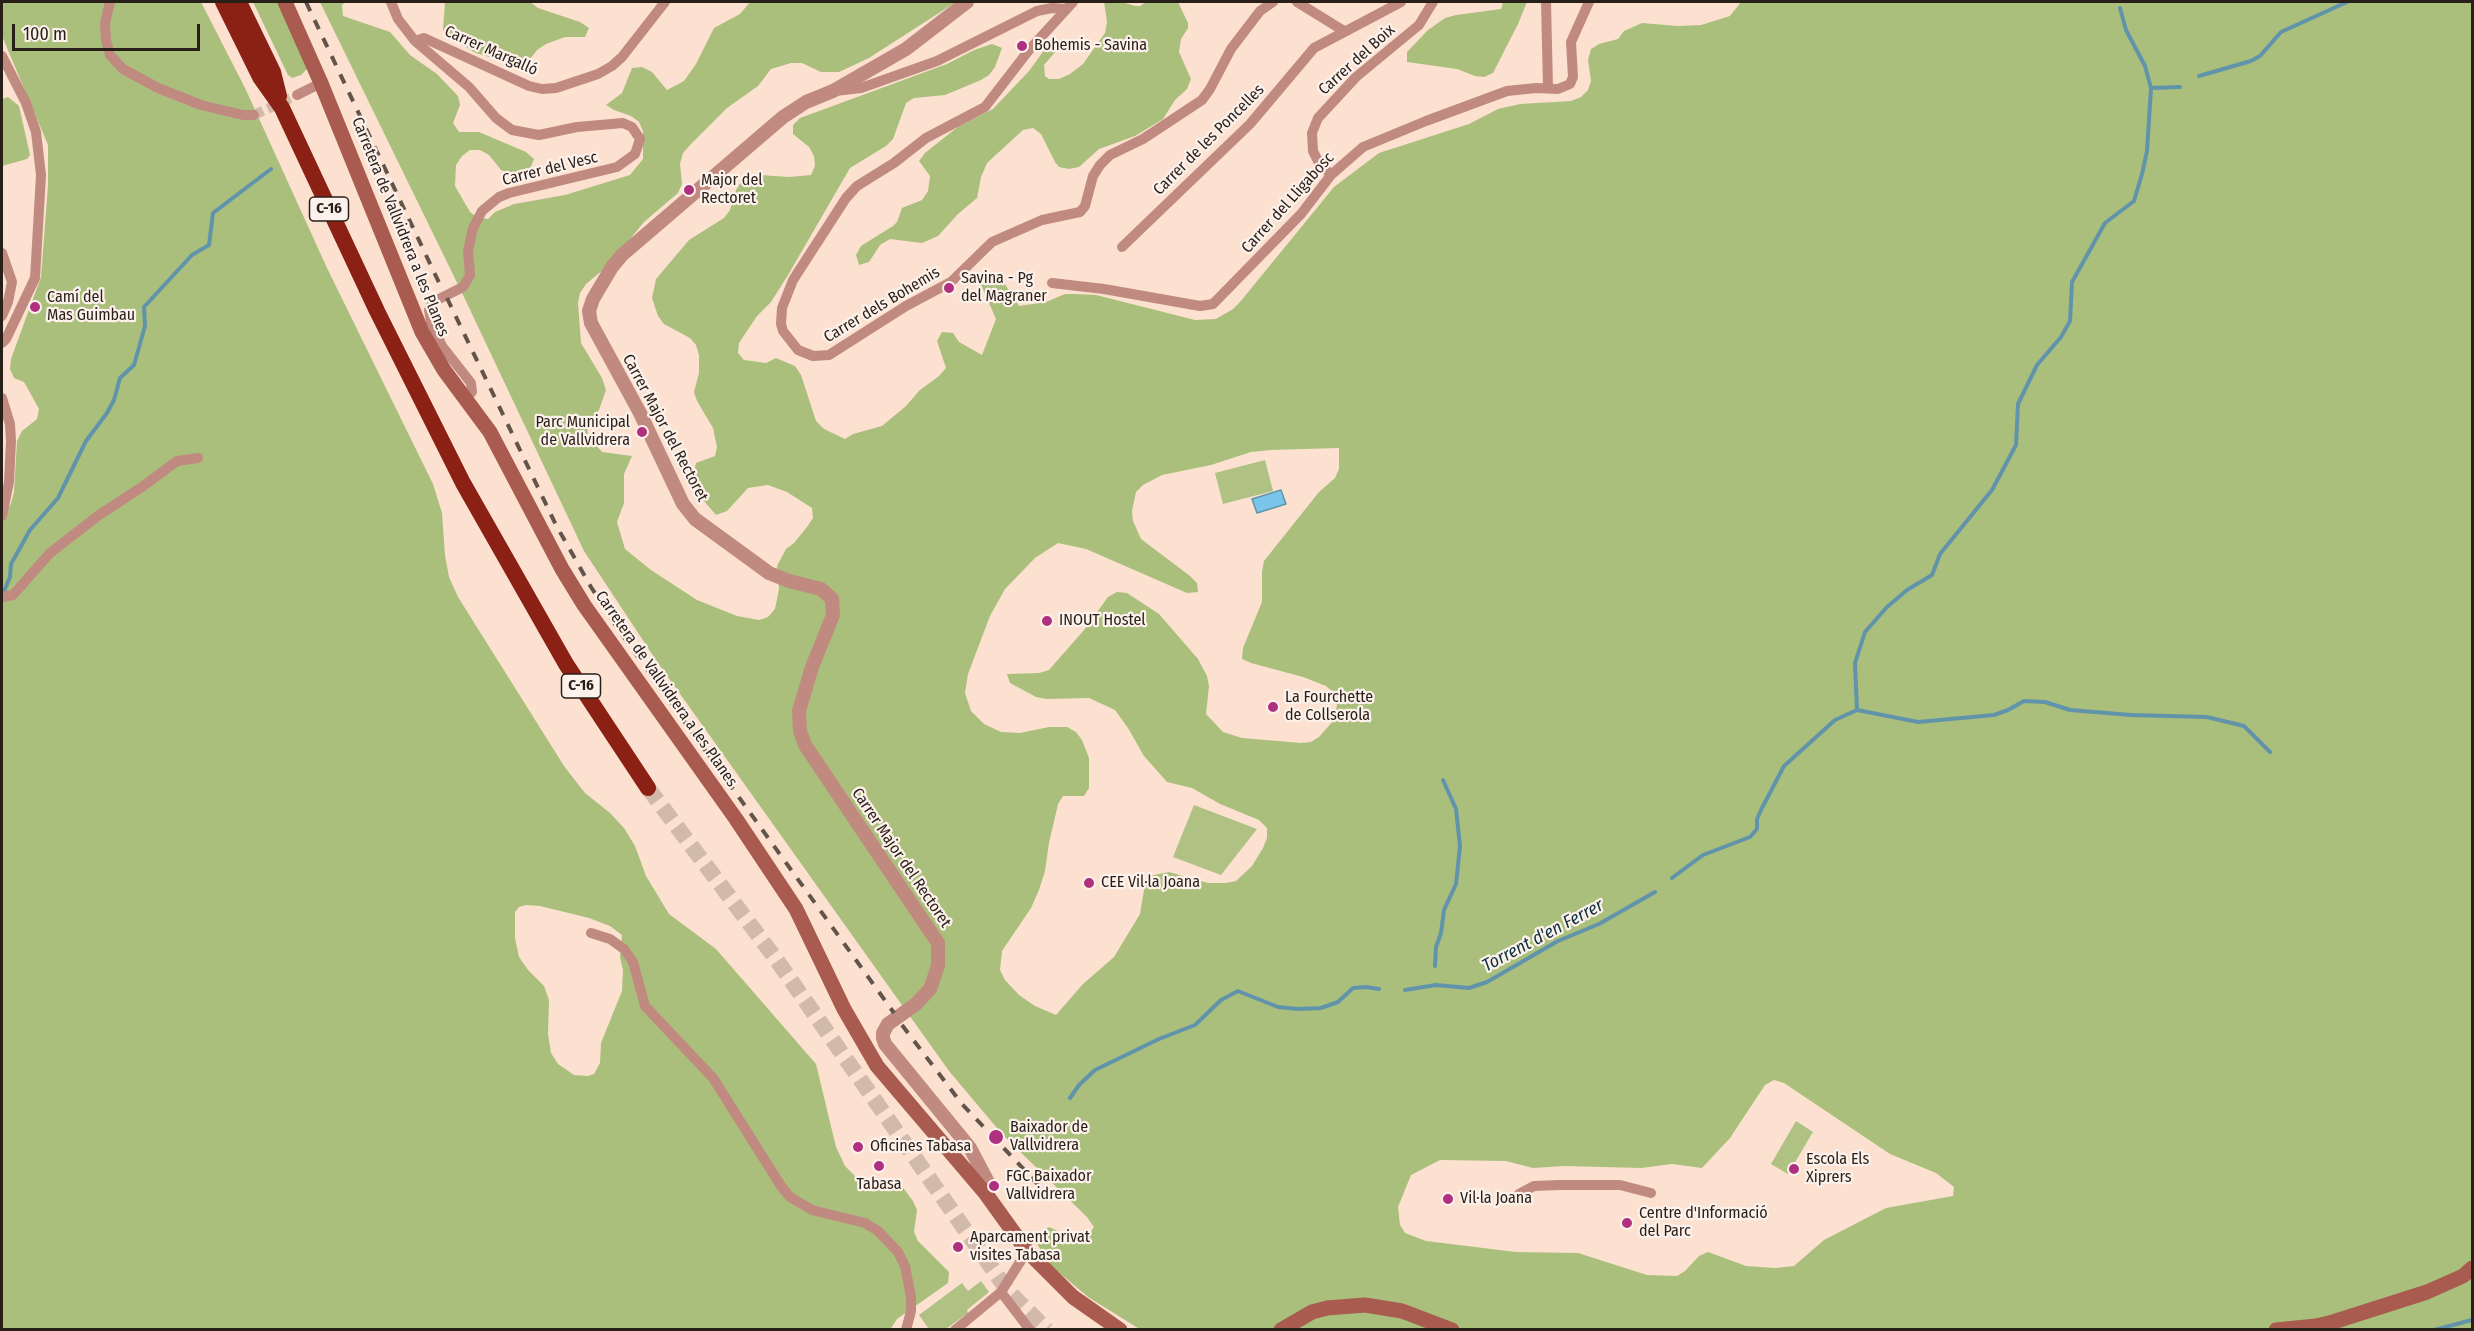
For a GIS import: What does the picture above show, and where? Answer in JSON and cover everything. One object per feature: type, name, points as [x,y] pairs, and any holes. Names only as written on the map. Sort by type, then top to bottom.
[{"type":"highway","name":"C-16","points":[[223,2],[260,76],[282,108],[382,321],[463,483],[566,664],[648,788]]},
{"type":"highway","name":"C-16","points":[[239,2],[273,72],[282,108]]},
{"type":"main road","name":"Carretera de Vallvidrera a les Planes","points":[[285,2],[321,83],[422,332],[441,365],[490,432],[584,605],[736,819],[796,909],[866,1051],[986,1194],[1027,1251],[1073,1297],[1120,1329]]},
{"type":"main road","points":[[2276,1329],[2316,1326],[2333,1322],[2427,1292],[2463,1276],[2472,1268]]},
{"type":"main road","points":[[1281,1329],[1311,1312],[1327,1308],[1365,1305],[1402,1311],[1452,1329]]},
{"type":"street","points":[[110,2],[105,23],[106,40],[110,55],[123,69],[158,88],[201,105],[243,116],[254,115]]},
{"type":"street","points":[[391,2],[398,18],[415,41]]},
{"type":"street","name":"Carrer Margalló","points":[[415,41],[424,38],[529,86],[542,89],[556,88],[598,74],[612,66],[622,57],[665,2]]},
{"type":"street","name":"Carrer Major del Rectoret","points":[[967,2],[906,49],[833,91],[806,102],[783,117],[622,255],[593,299],[589,317],[640,413],[683,504],[695,519],[769,573],[821,589],[832,599],[833,615],[812,667],[799,711],[799,726],[806,745],[938,943],[937,974],[930,989],[916,1004],[888,1024],[883,1033],[885,1044],[970,1148],[989,1184],[986,1194]]},
{"type":"street","name":"Carrer dels Bohemis","points":[[1070,5],[1029,50],[985,107],[926,138],[851,192],[793,280],[782,308],[781,324],[787,338],[798,350],[813,356],[829,356],[906,306],[959,276],[975,256],[992,242],[1042,220],[1084,209],[1093,176],[1100,165],[1110,155],[1143,139],[1202,100],[1231,49],[1260,11],[1273,2]]},
{"type":"street","points":[[1297,2],[1344,31]]},
{"type":"street","name":"Carrer de les Poncelles","points":[[1122,247],[1250,124],[1314,48],[1401,2]]},
{"type":"street","name":"Carrer del Boix","points":[[1331,175],[1318,161],[1313,151],[1312,133],[1318,118],[1356,77],[1419,25],[1433,2]]},
{"type":"street","points":[[1546,2],[1548,87]]},
{"type":"street","name":"Carrer del Lligabosc","points":[[1052,283],[1104,289],[1200,306],[1213,304],[1301,214],[1331,175],[1363,147],[1507,91],[1562,88],[1572,81],[1571,42],[1590,2]]},
{"type":"street","points":[[833,91],[861,88],[937,61],[1037,11],[1070,5]]},
{"type":"street","name":"Carrer del Vesc","points":[[415,41],[469,87],[496,118],[512,130],[539,135],[577,127],[623,123],[632,127],[640,139],[635,154],[617,167],[509,193],[490,203],[482,211],[473,228],[468,252],[470,275],[463,287],[433,302],[429,310],[442,346],[472,386],[472,392],[466,397]]},
{"type":"street","points":[[2,57],[26,103],[36,132],[41,175],[34,278],[6,339],[2,343]]},
{"type":"street","points":[[297,95],[321,83]]},
{"type":"street","points":[[2,253],[12,282],[8,302],[2,316]]},
{"type":"street","points":[[2,398],[10,424],[11,441],[9,482],[2,516]]},
{"type":"street","points":[[2,597],[13,595],[51,553],[99,515],[142,487],[177,460],[198,458]]},
{"type":"street","points":[[591,933],[618,944],[629,956],[645,1006],[713,1077],[790,1197],[812,1210],[864,1223],[878,1232],[898,1252],[905,1266],[911,1297],[911,1311],[906,1329]]},
{"type":"street","points":[[1520,1194],[1534,1186],[1560,1185],[1620,1185],[1651,1193]]},
{"type":"street","points":[[956,1329],[1001,1292],[1027,1251]]},
{"type":"street","points":[[1001,1292],[1030,1329]]},
{"type":"green space","points":[[2,2],[201,2],[246,90],[327,268],[433,484],[442,513],[449,577],[458,597],[564,766],[585,793],[610,813],[624,828],[635,846],[646,876],[669,914],[716,949],[816,1064],[836,1147],[845,1166],[860,1181],[869,1186],[901,1185],[913,1201],[917,1210],[914,1232],[918,1241],[949,1272],[948,1283],[897,1319],[890,1330],[2,1330],[2,513],[7,511],[14,492],[17,441],[22,431],[37,419],[39,409],[24,382],[14,378],[10,369],[11,359],[41,277],[48,185],[48,145],[2,36]],"holes":[[[526,905],[540,906],[589,918],[610,926],[622,935],[620,957],[623,970],[622,991],[601,1043],[600,1063],[594,1074],[588,1076],[574,1075],[558,1064],[551,1053],[548,1034],[549,1000],[544,986],[519,957],[515,938],[515,912],[519,907]]]},
{"type":"green space","points":[[253,2],[278,2],[307,69],[301,75],[292,78],[288,75]]},
{"type":"green space","points":[[320,2],[345,2],[342,5],[343,16],[390,32],[410,55],[437,74],[458,96],[460,105],[453,123],[459,132],[479,132],[526,152],[534,159],[530,169],[521,174],[511,174],[501,170],[489,155],[480,150],[470,150],[462,156],[456,165],[455,186],[470,212],[478,218],[488,219],[495,212],[514,204],[565,195],[630,175],[643,159],[643,131],[639,122],[631,116],[606,105],[622,93],[632,68],[642,67],[652,72],[667,90],[684,81],[696,64],[714,28],[740,14],[750,2],[956,2],[869,58],[839,72],[821,72],[802,63],[791,63],[771,69],[758,86],[727,108],[683,153],[680,164],[682,184],[678,193],[644,222],[610,264],[586,284],[580,293],[578,303],[581,343],[602,378],[606,390],[599,410],[587,424],[588,436],[602,452],[632,456],[624,474],[624,503],[617,522],[625,549],[651,570],[697,600],[737,616],[759,620],[768,617],[775,609],[779,589],[777,566],[786,549],[794,543],[813,518],[812,508],[787,492],[768,485],[748,488],[727,511],[716,515],[704,501],[694,483],[696,463],[715,456],[717,447],[713,428],[694,392],[699,373],[699,355],[696,345],[690,338],[664,324],[658,316],[652,298],[656,279],[689,240],[724,218],[730,210],[741,182],[751,176],[760,175],[789,177],[811,175],[815,166],[814,156],[809,147],[793,134],[793,125],[800,118],[947,64],[974,50],[992,44],[1002,48],[995,67],[981,80],[945,95],[914,98],[906,103],[893,139],[886,146],[850,168],[771,302],[757,316],[739,343],[738,353],[744,360],[766,363],[776,358],[795,366],[801,375],[816,421],[824,429],[845,439],[853,434],[882,426],[906,406],[920,390],[939,376],[946,368],[937,341],[942,332],[953,333],[959,342],[982,355],[996,319],[981,285],[983,275],[992,272],[1001,278],[1019,306],[1046,302],[1065,294],[1096,295],[1195,320],[1216,319],[1240,302],[1334,187],[1379,153],[1469,124],[1498,109],[1520,104],[1571,101],[1581,97],[1588,90],[1591,81],[1588,60],[1591,49],[1599,44],[1618,39],[1624,31],[1642,23],[1701,25],[1730,16],[1741,2],[2472,2],[2472,1329],[1141,1330],[1088,1297],[1049,1264],[1033,1237],[1049,1227],[1065,1234],[1081,1237],[1090,1233],[1094,1227],[1087,1217],[1002,1134],[949,1071],[658,663],[584,551],[464,297]],"holes":[[[1339,448],[1339,469],[1335,478],[1319,492],[1264,561],[1262,602],[1243,648],[1242,659],[1303,677],[1326,686],[1334,693],[1337,703],[1333,721],[1319,737],[1311,742],[1301,743],[1242,738],[1223,732],[1206,714],[1209,686],[1207,676],[1198,659],[1159,614],[1127,593],[1117,592],[1108,597],[1084,630],[1049,670],[1039,673],[1007,674],[1010,683],[1036,697],[1046,699],[1089,698],[1115,710],[1144,756],[1167,782],[1192,788],[1220,804],[1259,820],[1267,828],[1267,838],[1263,848],[1252,866],[1236,881],[1208,883],[1169,872],[1149,876],[1145,884],[1140,914],[1114,957],[1083,984],[1056,1015],[1035,1006],[1019,995],[1005,980],[1000,970],[1002,951],[1031,908],[1039,890],[1058,804],[1063,796],[1084,796],[1089,788],[1089,758],[1082,740],[1076,732],[1067,727],[1049,727],[1020,733],[1001,732],[984,724],[971,711],[965,693],[968,674],[990,616],[1005,589],[1035,558],[1058,543],[1086,549],[1187,593],[1198,592],[1197,583],[1190,576],[1141,539],[1133,521],[1132,511],[1136,492],[1143,485],[1162,475],[1211,465],[1251,452]],[[1774,1080],[1784,1083],[1890,1154],[1936,1173],[1954,1187],[1953,1196],[1886,1208],[1824,1240],[1794,1266],[1775,1268],[1746,1266],[1708,1252],[1699,1256],[1677,1276],[1647,1275],[1578,1253],[1516,1252],[1426,1241],[1405,1233],[1400,1225],[1398,1207],[1411,1175],[1440,1160],[1506,1161],[1533,1168],[1564,1166],[1641,1168],[1672,1164],[1702,1168],[1730,1138],[1765,1085]]]},
{"type":"green space","points":[[445,2],[530,2],[538,8],[580,22],[589,28],[585,37],[565,37],[546,44],[537,50],[525,66],[516,65],[476,53],[449,37],[443,30]]},
{"type":"green space","points":[[1104,2],[1122,2],[1140,6],[1146,2],[1178,2],[1188,23],[1188,28],[1181,39],[1179,52],[1191,79],[1187,89],[1175,100],[1163,119],[1135,136],[1099,149],[1079,167],[1069,169],[1059,167],[1055,162],[1041,134],[1033,128],[1023,130],[987,163],[981,177],[977,198],[938,236],[922,243],[890,239],[880,245],[869,262],[859,265],[856,255],[861,246],[893,226],[902,208],[922,200],[928,191],[930,176],[919,161],[925,153],[959,126],[993,109],[1029,71],[1050,42],[1057,39],[1064,42],[1044,65],[1045,76],[1049,79],[1059,79],[1083,64],[1105,33],[1107,22]]},
{"type":"green space","points":[[1503,2],[1527,2],[1493,73],[1484,77],[1475,76],[1457,69],[1407,62],[1407,52],[1428,30],[1445,18],[1501,9]]},
{"type":"green space","points":[[8,97],[19,106],[30,155],[27,159],[2,166],[2,99]]},
{"type":"green space","points":[[1265,460],[1273,491],[1223,504],[1215,473]]},
{"type":"green space","points":[[1194,805],[1257,829],[1221,875],[1173,857]]},
{"type":"green space","points":[[1796,1121],[1813,1132],[1788,1174],[1771,1164]]},
{"type":"green space","points":[[981,1281],[989,1292],[967,1310],[968,1313],[946,1329],[929,1329],[919,1315],[962,1283],[968,1291]]},
{"type":"water","points":[[1281,490],[1286,504],[1257,513],[1252,499]]},
{"type":"waterway","points":[[2199,76],[2251,61],[2260,56],[2281,32],[2347,2]]},
{"type":"waterway","name":"Torrent d'en Ferrer","points":[[1672,878],[1703,855],[1750,837],[1757,829],[1757,819],[1784,766],[1835,720],[1857,710],[1855,663],[1865,632],[1887,607],[1907,590],[1932,575],[1940,554],[1992,490],[2016,445],[2018,404],[2037,365],[2061,337],[2070,321],[2072,282],[2105,223],[2134,201],[2142,174],[2147,151],[2151,88],[2145,66],[2126,30],[2120,8]]},
{"type":"waterway","points":[[2151,88],[2180,87]]},
{"type":"waterway","points":[[2,596],[10,577],[11,564],[30,530],[58,498],[86,441],[114,400],[120,378],[134,365],[145,326],[144,307],[192,255],[209,245],[213,213],[271,169]]},
{"type":"waterway","points":[[1857,710],[1918,722],[1994,715],[2024,701],[2045,702],[2070,710],[2131,715],[2207,717],[2244,726],[2270,752]]},
{"type":"waterway","points":[[1435,966],[1436,947],[1441,933],[1444,910],[1456,884],[1460,846],[1456,809],[1443,780]]},
{"type":"waterway","name":"Torrent d'en Ferrer","points":[[1405,990],[1436,985],[1469,988],[1487,982],[1558,941],[1599,924],[1655,892]]},
{"type":"waterway","name":"Torrent d'en Ferrer","points":[[1070,1098],[1079,1085],[1095,1070],[1159,1039],[1195,1025],[1221,1000],[1238,991],[1278,1007],[1298,1009],[1321,1008],[1338,1002],[1353,988],[1379,989]]},
{"type":"waterway","points":[[2434,1330],[2472,1320]]},
{"type":"tunnel","points":[[254,115],[297,95]]},
{"type":"tunnel","points":[[648,788],[776,959],[1008,1291],[1047,1330]]},
{"type":"railway","points":[[306,2],[443,291]]},
{"type":"railway","points":[[447,298],[556,525],[591,587],[618,629],[894,1013]]},
{"type":"railway","points":[[902,1025],[962,1104],[1048,1195]]},
{"type":"place","name":"Bohemis - Savina","points":[[1022,46]]},
{"type":"place","name":"Major del Rectoret","points":[[689,190]]},
{"type":"place","name":"Savina - Pg del Magraner","points":[[949,288]]},
{"type":"place","name":"Camí del Mas Guimbau","points":[[35,307]]},
{"type":"place","name":"Parc Municipal de Vallvidrera","points":[[642,432]]},
{"type":"place","name":"INOUT Hostel","points":[[1047,621]]},
{"type":"place","name":"La Fourchette de Collserola","points":[[1273,707]]},
{"type":"place","name":"CEE Vil·la Joana","points":[[1089,883]]},
{"type":"place","name":"Baixador de Vallvidrera","points":[[996,1137]]},
{"type":"place","name":"Oficines Tabasa","points":[[858,1147]]},
{"type":"place","name":"Tabasa","points":[[879,1166]]},
{"type":"place","name":"Escola Els Xiprers","points":[[1794,1169]]},
{"type":"place","name":"FGC Baixador Vallvidrera","points":[[994,1186]]},
{"type":"place","name":"Vil·la Joana","points":[[1448,1199]]},
{"type":"place","name":"Centre d'Informació del Parc","points":[[1627,1223]]},
{"type":"place","name":"Aparcament privat visites Tabasa","points":[[958,1247]]}]
